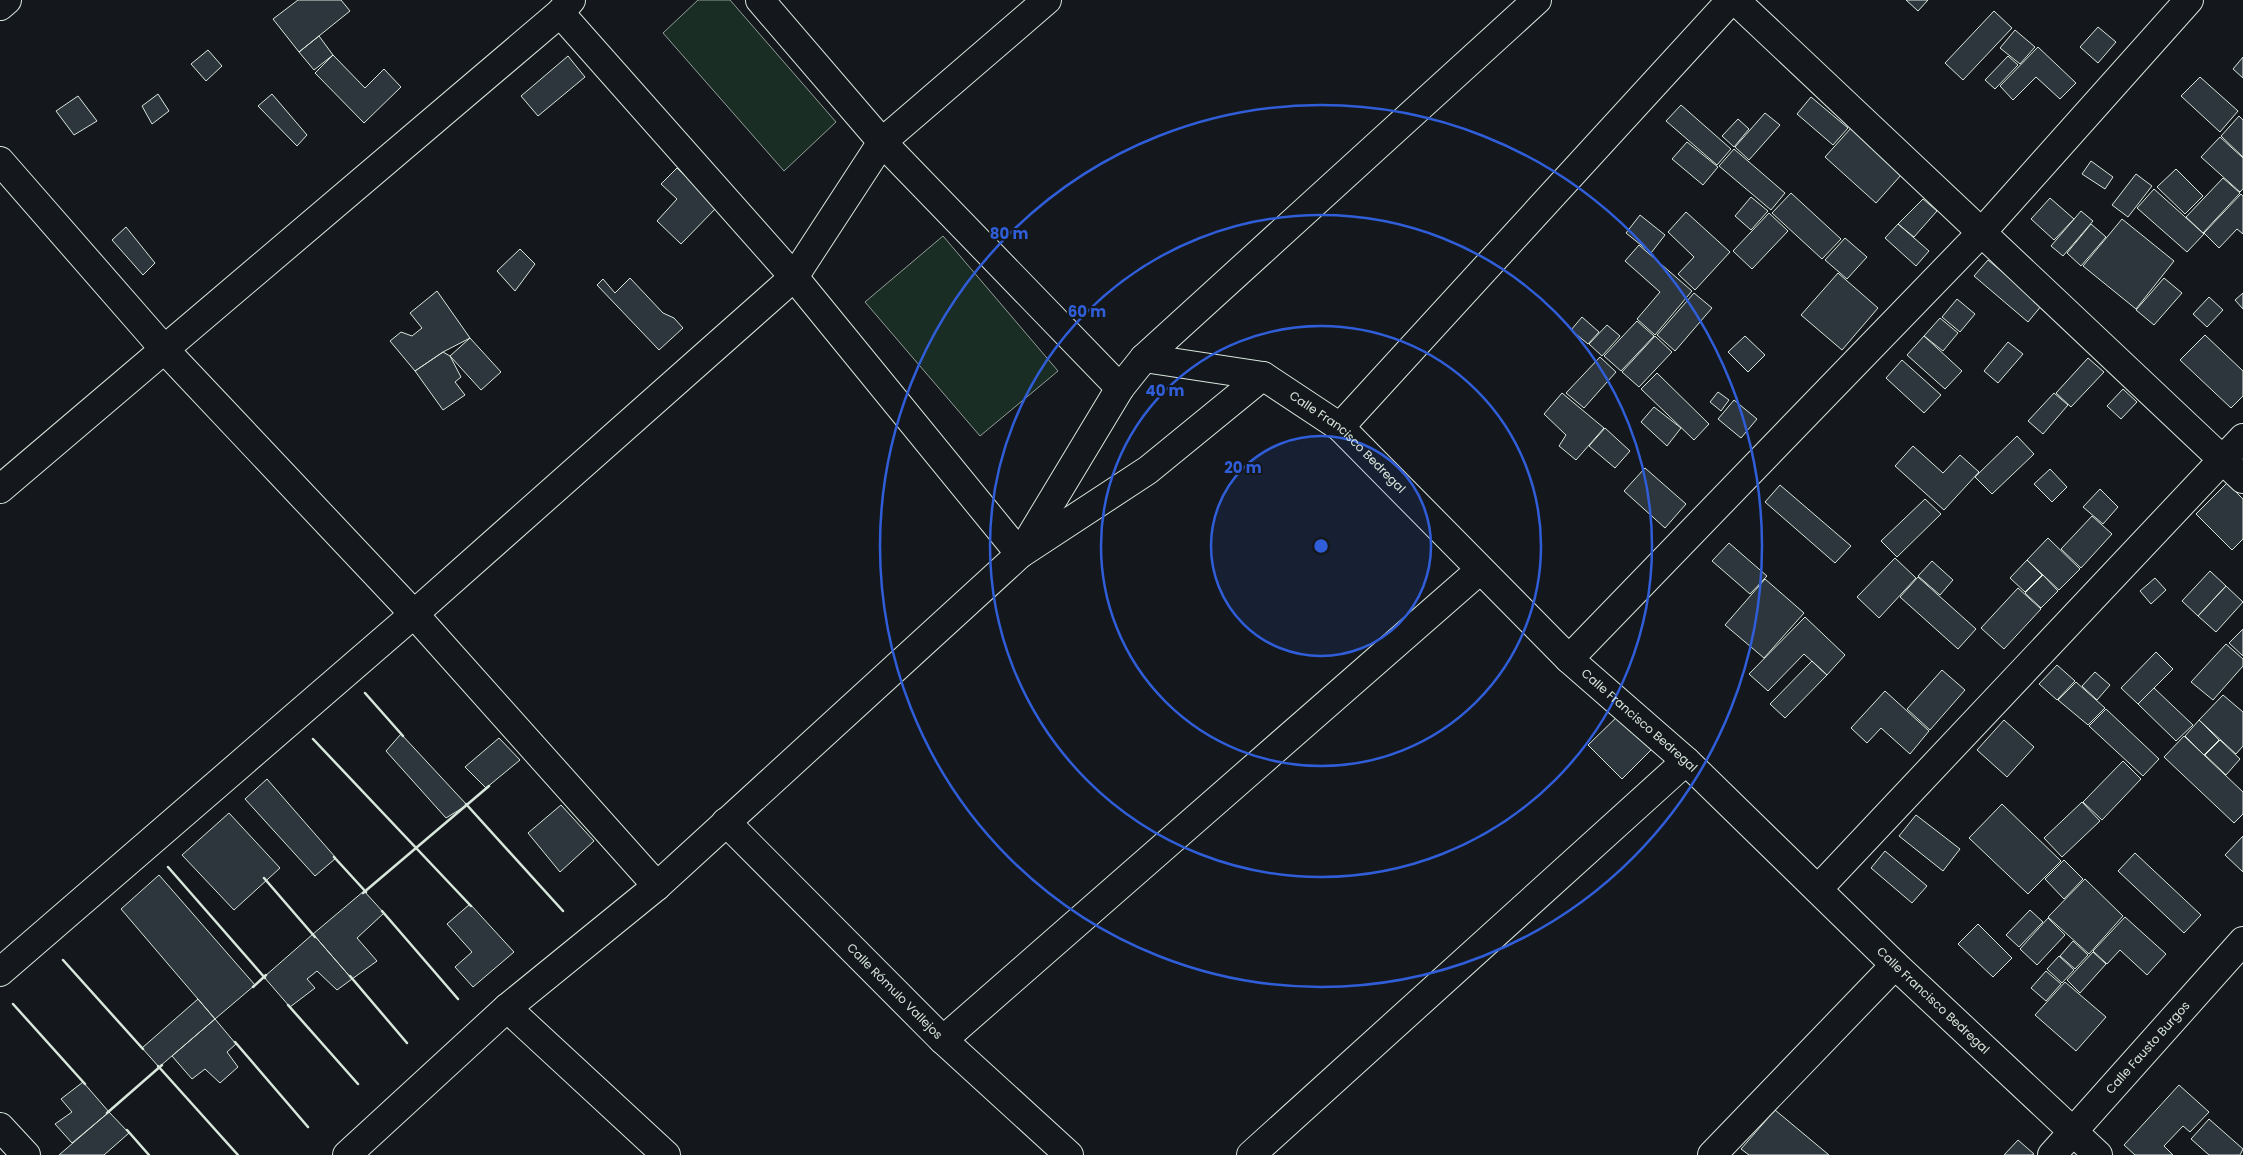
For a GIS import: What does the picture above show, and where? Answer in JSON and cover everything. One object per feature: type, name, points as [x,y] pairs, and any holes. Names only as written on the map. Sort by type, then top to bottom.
[{"type":"street","points":[[0,6],[7,0]]},
{"type":"street","points":[[760,0],[882,142],[1120,388]]},
{"type":"street","points":[[0,972],[414,614],[794,277],[882,142],[1046,0]]},
{"type":"street","points":[[1020,554],[1120,388],[1144,358],[1537,0]]},
{"type":"street","points":[[1340,427],[1731,0]]},
{"type":"street","points":[[1735,0],[2243,479]]},
{"type":"street","points":[[1569,659],[1981,233],[2189,0]]},
{"type":"street","points":[[0,489],[566,6],[794,277],[1020,554]]},
{"type":"street","points":[[0,161],[165,350],[414,614],[657,886]]},
{"type":"street","name":"Calle Francisco Bedregal","points":[[1144,358],[1263,376],[1340,427],[1569,659],[1686,762],[1895,965],[2098,1155]]},
{"type":"street","points":[[346,1155],[507,1008],[657,886],[1020,554],[1148,470],[1263,376]]},
{"type":"street","points":[[1818,889],[2243,438]]},
{"type":"street","points":[[943,1040],[1480,570]]},
{"type":"street","points":[[1251,1155],[1686,762]]},
{"type":"street","name":"Calle Rómulo Vallejos","points":[[726,822],[943,1040],[1069,1155]]},
{"type":"street","name":"Calle Fausto Burgos","points":[[2052,1155],[2243,941]]},
{"type":"street","points":[[1712,1155],[1895,965]]},
{"type":"street","points":[[507,1008],[666,1155]]},
{"type":"street","points":[[0,1127],[26,1155]]},
{"type":"green space","points":[[698,0],[730,0],[836,122],[784,171],[663,33]]},
{"type":"green space","points":[[943,236],[1058,371],[980,436],[865,302]]},
{"type":"building","points":[[298,0],[341,0],[350,11],[299,52],[273,19]]},
{"type":"building","points":[[1906,0],[1928,0],[1918,11]]},
{"type":"building","points":[[1994,11],[2012,28],[1963,80],[1945,63]]},
{"type":"building","points":[[2098,27],[2116,42],[2098,63],[2080,47]]},
{"type":"building","points":[[2015,30],[2035,47],[2020,64],[2000,48]]},
{"type":"building","points":[[319,36],[333,55],[314,70],[299,52]]},
{"type":"building","points":[[2038,47],[2076,83],[2060,99],[2036,77],[2013,100],[2000,86]]},
{"type":"building","points":[[208,50],[222,66],[206,81],[191,64]]},
{"type":"building","points":[[333,55],[365,88],[384,69],[401,87],[364,123],[315,73]]},
{"type":"building","points":[[568,56],[585,77],[538,116],[521,96]]},
{"type":"building","points":[[2008,56],[2018,65],[1995,89],[1985,80]]},
{"type":"building","points":[[2243,57],[2243,78],[2233,69]]},
{"type":"building","points":[[2200,77],[2238,111],[2220,132],[2181,96]]},
{"type":"building","points":[[158,94],[169,111],[152,124],[142,106]]},
{"type":"building","points":[[272,94],[307,135],[297,146],[258,106]]},
{"type":"building","points":[[78,96],[97,121],[74,135],[56,111]]},
{"type":"building","points":[[1811,97],[1848,128],[1833,145],[1797,114]]},
{"type":"building","points":[[1681,105],[1731,149],[1717,165],[1666,121]]},
{"type":"building","points":[[1765,113],[1780,125],[1749,160],[1735,147]]},
{"type":"building","points":[[2239,116],[2243,120],[2243,157],[2221,136]]},
{"type":"building","points":[[1738,119],[1749,129],[1734,147],[1722,136]]},
{"type":"building","points":[[1851,128],[1902,174],[1876,203],[1825,157]]},
{"type":"building","points":[[2220,137],[2243,158],[2243,189],[2240,192],[2201,157]]},
{"type":"building","points":[[1687,142],[1718,167],[1703,185],[1672,159]]},
{"type":"building","points":[[1734,149],[1785,193],[1771,210],[1719,166]]},
{"type":"building","points":[[2091,161],[2113,177],[2105,189],[2082,174]]},
{"type":"building","points":[[677,168],[717,207],[681,244],[657,221],[677,199],[661,184]]},
{"type":"building","points":[[2176,169],[2203,196],[2185,214],[2157,187]]},
{"type":"building","points":[[2136,174],[2152,186],[2128,217],[2112,205]]},
{"type":"building","points":[[2223,178],[2240,193],[2203,233],[2186,217]]},
{"type":"building","points":[[2154,189],[2204,234],[2187,252],[2137,208]]},
{"type":"building","points":[[1791,193],[1841,239],[1822,259],[1772,213]]},
{"type":"building","points":[[2241,194],[2243,196],[2243,234],[2237,229],[2219,248],[2204,233]]},
{"type":"building","points":[[1751,197],[1768,211],[1751,230],[1735,216]]},
{"type":"building","points":[[2050,198],[2074,219],[2054,240],[2031,219]]},
{"type":"building","points":[[1923,199],[1937,211],[1914,237],[1898,224]]},
{"type":"building","points":[[2081,211],[2093,221],[2063,256],[2051,246]]},
{"type":"building","points":[[1686,212],[1730,252],[1695,290],[1678,274],[1694,257],[1668,232]]},
{"type":"building","points":[[1769,213],[1788,231],[1752,269],[1733,251]]},
{"type":"building","points":[[1640,215],[1665,235],[1651,253],[1626,233]]},
{"type":"building","points":[[2122,219],[2174,261],[2136,309],[2083,266]]},
{"type":"building","points":[[1898,224],[1929,251],[1916,266],[1885,238]]},
{"type":"building","points":[[2091,224],[2106,237],[2081,266],[2067,253]]},
{"type":"building","points":[[126,227],[155,263],[143,275],[112,240]]},
{"type":"building","points":[[1845,238],[1867,257],[1847,279],[1825,260]]},
{"type":"building","points":[[1639,245],[1692,291],[1655,335],[1637,319],[1660,292],[1625,261]]},
{"type":"building","points":[[520,249],[535,264],[515,291],[497,271]]},
{"type":"building","points":[[1988,260],[2042,305],[2028,322],[1974,276]]},
{"type":"building","points":[[1838,273],[1878,308],[1842,350],[1801,315]]},
{"type":"building","points":[[630,278],[663,313],[674,318],[683,328],[659,350],[597,285],[603,279],[615,293]]},
{"type":"building","points":[[2164,278],[2182,293],[2154,325],[2136,310]]},
{"type":"building","points":[[437,291],[470,338],[443,352],[415,371],[390,341],[401,332],[412,336],[422,328],[410,313]]},
{"type":"building","points":[[1694,293],[1712,308],[1675,351],[1657,335]]},
{"type":"building","points":[[2243,293],[2243,309],[2235,300]]},
{"type":"building","points":[[2209,297],[2223,310],[2207,327],[2193,314]]},
{"type":"building","points":[[1957,299],[1975,314],[1960,332],[1942,317]]},
{"type":"building","points":[[1582,317],[1599,332],[1588,344],[1571,330]]},
{"type":"building","points":[[1940,318],[1958,333],[1943,351],[1924,336]]},
{"type":"building","points":[[1637,321],[1654,336],[1621,371],[1604,356]]},
{"type":"building","points":[[1607,325],[1620,336],[1602,356],[1589,344]]},
{"type":"building","points":[[2205,335],[2243,371],[2243,396],[2231,408],[2180,360]]},
{"type":"building","points":[[1655,336],[1672,352],[1639,387],[1622,372]]},
{"type":"building","points":[[1745,336],[1765,355],[1748,372],[1728,352]]},
{"type":"building","points":[[1924,336],[1962,371],[1945,389],[1907,355]]},
{"type":"building","points":[[470,338],[501,372],[481,390],[450,356]]},
{"type":"building","points":[[2008,342],[2023,354],[1998,383],[1984,371]]},
{"type":"building","points":[[443,352],[450,356],[461,377],[455,382],[465,395],[443,410],[415,371]]},
{"type":"building","points":[[1600,357],[1616,372],[1584,408],[1566,393]]},
{"type":"building","points":[[2088,358],[2104,372],[2071,407],[2056,393]]},
{"type":"building","points":[[1902,360],[1941,395],[1924,413],[1886,378]]},
{"type":"building","points":[[1657,373],[1709,424],[1694,440],[1641,389]]},
{"type":"building","points":[[2123,389],[2137,402],[2121,419],[2107,406]]},
{"type":"building","points":[[1718,392],[1729,400],[1721,411],[1710,402]]},
{"type":"building","points":[[1562,393],[1604,428],[1576,460],[1559,446],[1566,435],[1544,414]]},
{"type":"building","points":[[2054,393],[2068,405],[2043,434],[2028,421]]},
{"type":"building","points":[[1734,400],[1757,419],[1741,438],[1718,419]]},
{"type":"building","points":[[1654,407],[1681,428],[1667,446],[1641,422]]},
{"type":"building","points":[[1605,428],[1630,451],[1615,468],[1589,446]]},
{"type":"building","points":[[2017,436],[2034,454],[1992,494],[1975,477]]},
{"type":"building","points":[[1913,446],[1943,473],[1960,455],[1979,472],[1944,510],[1895,466]]},
{"type":"building","points":[[1645,468],[1686,504],[1665,528],[1624,491]]},
{"type":"building","points":[[2050,469],[2067,487],[2052,502],[2034,484]]},
{"type":"building","points":[[2227,483],[2243,499],[2243,539],[2232,550],[2196,514]]},
{"type":"building","points":[[1780,485],[1851,546],[1835,563],[1765,502]]},
{"type":"building","points":[[2100,489],[2118,507],[2103,524],[2083,507]]},
{"type":"building","points":[[1925,499],[1941,514],[1897,557],[1881,541]]},
{"type":"building","points":[[2092,516],[2112,534],[2081,568],[2061,549]]},
{"type":"building","points":[[2048,538],[2080,569],[2059,590],[2027,560]]},
{"type":"building","points":[[1729,543],[1767,576],[1750,594],[1712,561]]},
{"type":"building","points":[[1895,558],[1916,578],[1879,618],[1857,597]]},
{"type":"building","points":[[2027,560],[2042,575],[2025,592],[2010,578]]},
{"type":"building","points":[[1932,561],[1953,580],[1940,595],[1918,576]]},
{"type":"building","points":[[2210,571],[2226,586],[2198,616],[2182,601]]},
{"type":"building","points":[[2043,575],[2058,591],[2041,608],[2025,593]]},
{"type":"building","points":[[1918,577],[1976,629],[1958,649],[1900,597]]},
{"type":"building","points":[[2155,578],[2166,590],[2151,604],[2140,591]]},
{"type":"building","points":[[1765,579],[1804,613],[1764,658],[1725,625]]},
{"type":"building","points":[[2226,586],[2243,602],[2216,632],[2198,616]]},
{"type":"building","points":[[2018,588],[2041,609],[2004,649],[1981,628]]},
{"type":"building","points":[[1805,617],[1845,655],[1827,675],[1804,654],[1768,691],[1749,674]]},
{"type":"building","points":[[2243,629],[2243,656],[2229,643]]},
{"type":"building","points":[[2226,644],[2243,659],[2243,666],[2213,700],[2191,682]]},
{"type":"building","points":[[2156,652],[2173,669],[2138,704],[2121,688]]},
{"type":"building","points":[[1812,661],[1827,675],[1785,718],[1770,704]]},
{"type":"building","points":[[2057,665],[2075,681],[2057,700],[2039,684]]},
{"type":"building","points":[[1942,670],[1965,690],[1930,730],[1907,709]]},
{"type":"building","points":[[2095,672],[2110,685],[2097,700],[2082,686]]},
{"type":"building","points":[[2076,682],[2105,708],[2088,725],[2058,700]]},
{"type":"building","points":[[2154,688],[2193,725],[2176,741],[2138,704]]},
{"type":"building","points":[[1885,691],[1929,731],[1910,754],[1881,728],[1867,743],[1851,728]]},
{"type":"building","points":[[2223,695],[2243,712],[2243,746],[2236,754],[2199,720]]},
{"type":"building","points":[[2106,709],[2159,759],[2143,776],[2089,726]]},
{"type":"building","points":[[1622,712],[1655,746],[1622,779],[1588,745]]},
{"type":"building","points":[[2004,720],[2034,747],[2007,777],[1977,750]]},
{"type":"building","points":[[2199,720],[2219,740],[2204,755],[2185,736]]},
{"type":"building","points":[[401,734],[467,805],[446,818],[386,751]]},
{"type":"building","points":[[2184,736],[2243,792],[2243,814],[2234,823],[2164,757]]},
{"type":"building","points":[[499,738],[520,760],[486,788],[465,767]]},
{"type":"building","points":[[2220,740],[2240,759],[2226,775],[2205,755]]},
{"type":"building","points":[[2123,761],[2141,779],[2102,820],[2083,802]]},
{"type":"building","points":[[267,779],[336,858],[315,876],[245,799]]},
{"type":"building","points":[[2082,802],[2100,821],[2062,857],[2044,838]]},
{"type":"building","points":[[2002,804],[2061,861],[2028,894],[1969,838]]},
{"type":"building","points":[[561,805],[594,841],[560,872],[528,833]]},
{"type":"building","points":[[229,813],[280,868],[234,910],[182,855]]},
{"type":"building","points":[[1916,815],[1960,849],[1943,871],[1899,836]]},
{"type":"building","points":[[2243,836],[2243,872],[2225,855]]},
{"type":"building","points":[[1885,851],[1927,886],[1912,903],[1871,868]]},
{"type":"building","points":[[2135,853],[2201,915],[2184,933],[2118,871]]},
{"type":"building","points":[[2064,860],[2083,879],[2064,899],[2045,879]]},
{"type":"building","points":[[159,875],[255,985],[215,1019],[121,909]]},
{"type":"building","points":[[2085,879],[2123,916],[2089,954],[2048,917]]},
{"type":"building","points":[[364,891],[384,913],[357,938],[377,961],[352,979],[313,934]]},
{"type":"building","points":[[470,904],[514,952],[473,987],[455,967],[472,952],[447,924]]},
{"type":"building","points":[[2030,910],[2043,922],[2019,947],[2006,935]]},
{"type":"building","points":[[2125,917],[2166,954],[2147,975],[2120,950],[2107,964],[2093,951]]},
{"type":"building","points":[[2048,918],[2065,935],[2037,965],[2020,949]]},
{"type":"building","points":[[1978,924],[2012,958],[1993,977],[1958,944]]},
{"type":"building","points":[[313,934],[352,979],[337,990],[317,971],[307,979],[315,988],[290,1007],[264,977]]},
{"type":"building","points":[[2073,941],[2088,955],[2075,969],[2060,956]]},
{"type":"building","points":[[2093,952],[2106,964],[2080,993],[2067,980]]},
{"type":"building","points":[[2059,956],[2074,970],[2062,983],[2047,969]]},
{"type":"building","points":[[2046,971],[2061,984],[2046,1001],[2031,988]]},
{"type":"building","points":[[2065,982],[2106,1017],[2076,1051],[2035,1015]]},
{"type":"building","points":[[198,999],[215,1019],[159,1067],[142,1048]]},
{"type":"building","points":[[215,1019],[236,1044],[227,1052],[238,1067],[220,1083],[205,1069],[192,1079],[172,1056]]},
{"type":"building","points":[[83,1082],[109,1112],[72,1143],[55,1124],[72,1112],[61,1099]]},
{"type":"building","points":[[2179,1085],[2209,1112],[2190,1132],[2183,1126],[2164,1146],[2173,1155],[2135,1155],[2124,1145]]},
{"type":"building","points":[[1775,1110],[1829,1155],[1749,1155],[1741,1149]]},
{"type":"building","points":[[109,1112],[129,1133],[104,1155],[59,1155]]},
{"type":"building","points":[[2209,1119],[2243,1149],[2240,1155],[2209,1155],[2191,1139]]},
{"type":"building","points":[[2018,1140],[2034,1154],[2004,1155]]},
{"type":"wall","points":[[365,693],[403,736]]},
{"type":"wall","points":[[313,739],[471,906]]},
{"type":"wall","points":[[363,893],[489,786]]},
{"type":"wall","points":[[466,804],[563,911]]},
{"type":"wall","points":[[334,857],[366,892]]},
{"type":"wall","points":[[168,867],[265,978]]},
{"type":"wall","points":[[264,878],[315,937]]},
{"type":"wall","points":[[382,911],[458,999]]},
{"type":"wall","points":[[63,960],[143,1049]]},
{"type":"wall","points":[[253,987],[266,975]]},
{"type":"wall","points":[[350,976],[407,1043]]},
{"type":"wall","points":[[13,1004],[85,1084]]},
{"type":"wall","points":[[288,1005],[358,1084]]},
{"type":"wall","points":[[235,1042],[308,1127]]},
{"type":"wall","points":[[107,1113],[162,1065]]},
{"type":"wall","points":[[158,1066],[238,1155]]},
{"type":"wall","points":[[127,1130],[149,1155]]}]
